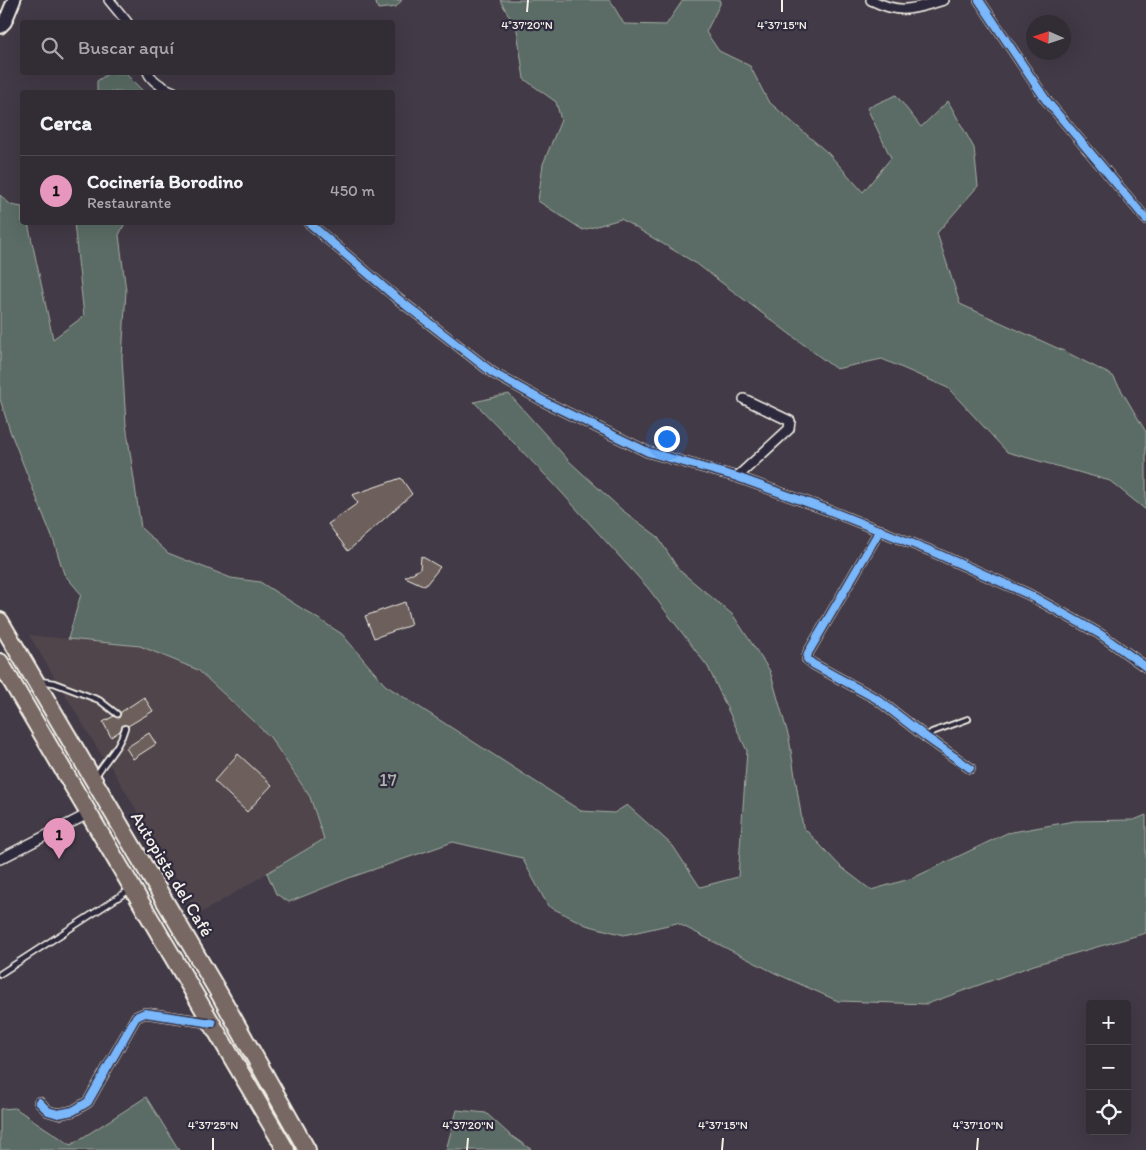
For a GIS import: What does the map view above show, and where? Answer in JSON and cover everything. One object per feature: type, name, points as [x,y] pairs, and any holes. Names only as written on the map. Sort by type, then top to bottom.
[{"type":"highway","name":"Autopista del Café","points":[[0,621],[220,995],[306,1150]]},
{"type":"highway","points":[[0,662],[286,1150]]},
{"type":"street","points":[[0,27],[14,0]]},
{"type":"street","points":[[109,0],[125,20]]},
{"type":"street","points":[[871,0],[886,7],[908,10],[944,0]]},
{"type":"street","points":[[980,0],[1046,100],[1146,219]]},
{"type":"street","points":[[150,75],[169,90]]},
{"type":"street","points":[[311,225],[393,295],[493,373],[547,403],[648,452],[737,477],[931,551],[1028,594],[1100,634],[1146,667]]},
{"type":"street","points":[[737,477],[788,429],[790,421],[744,399]]},
{"type":"street","points":[[880,530],[808,653],[807,660],[877,699],[970,768]]},
{"type":"street","points":[[0,859],[90,813]]},
{"type":"street","points":[[39,1102],[48,1111],[58,1114],[74,1111],[88,1102],[136,1017],[145,1013],[212,1023]]},
{"type":"lane","points":[[35,680],[54,683],[99,700],[117,714]]},
{"type":"lane","points":[[926,737],[932,732],[968,719]]},
{"type":"lane","points":[[93,782],[103,763],[122,738],[124,728]]},
{"type":"lane","points":[[0,974],[133,888]]},
{"type":"shaded area","points":[[29,635],[140,646],[198,670],[270,737],[310,797],[324,839],[198,915],[111,767],[105,761]]},
{"type":"green space","points":[[375,0],[402,0],[396,7],[378,9]]},
{"type":"green space","points":[[500,0],[610,0],[624,24],[666,25],[683,0],[720,0],[720,4],[706,32],[719,51],[750,66],[768,101],[829,154],[863,192],[891,158],[867,108],[896,95],[921,127],[948,101],[974,148],[978,186],[937,233],[960,304],[1066,352],[1113,376],[1146,432],[1146,510],[1110,481],[1007,452],[948,388],[882,359],[836,369],[697,264],[621,219],[583,230],[538,201],[543,164],[561,120],[556,102],[524,79],[517,30]]},
{"type":"green space","points":[[106,75],[127,75],[142,90],[97,90],[97,81]]},
{"type":"green space","name":"17","points":[[0,195],[11,205],[20,207],[20,225],[28,225],[53,339],[84,316],[74,225],[124,225],[119,235],[126,291],[122,358],[126,424],[141,528],[168,553],[231,578],[260,582],[342,634],[385,685],[581,811],[614,813],[627,805],[673,846],[700,887],[738,877],[747,751],[708,667],[648,588],[553,483],[474,402],[509,394],[569,461],[622,510],[657,536],[679,570],[733,615],[770,671],[789,738],[803,827],[841,867],[871,890],[913,878],[1007,833],[1074,821],[1134,820],[1146,815],[1146,933],[1034,965],[927,1004],[838,1001],[775,973],[677,923],[624,935],[586,925],[548,906],[522,858],[453,842],[349,878],[289,902],[276,894],[267,873],[324,839],[310,797],[270,737],[198,670],[140,646],[68,639],[81,594],[64,574],[54,542],[10,431],[0,399]]},
{"type":"green space","points":[[146,1097],[179,1150],[0,1150],[0,1109],[15,1108],[71,1145]]},
{"type":"green space","points":[[457,1110],[486,1113],[510,1135],[532,1150],[446,1150]]},
{"type":"building","points":[[401,478],[412,494],[348,551],[328,524],[358,503],[352,495]]},
{"type":"building","points":[[421,556],[440,567],[425,586],[405,577],[420,569]]},
{"type":"building","points":[[405,602],[411,625],[374,638],[365,616]]},
{"type":"building","points":[[144,697],[153,711],[128,726],[123,725],[120,731],[111,737],[103,722],[114,716],[119,718],[121,712]]},
{"type":"building","points":[[149,733],[156,744],[133,759],[126,748]]},
{"type":"building","points":[[238,754],[272,785],[247,812],[214,781]]},
{"type":"cycle path","points":[[979,0],[1046,100],[1146,219]]},
{"type":"cycle path","points":[[311,225],[393,295],[493,373],[547,403],[648,452],[737,477],[828,510],[931,551],[1028,594],[1100,634],[1146,667]]},
{"type":"cycle path","points":[[880,530],[808,653],[807,659],[877,699],[970,768]]},
{"type":"cycle path","points":[[39,1102],[48,1111],[58,1114],[73,1111],[88,1102],[136,1017],[145,1013],[212,1023]]},
{"type":"place","name":"Cocinería Borodino","points":[[59,859]]}]
